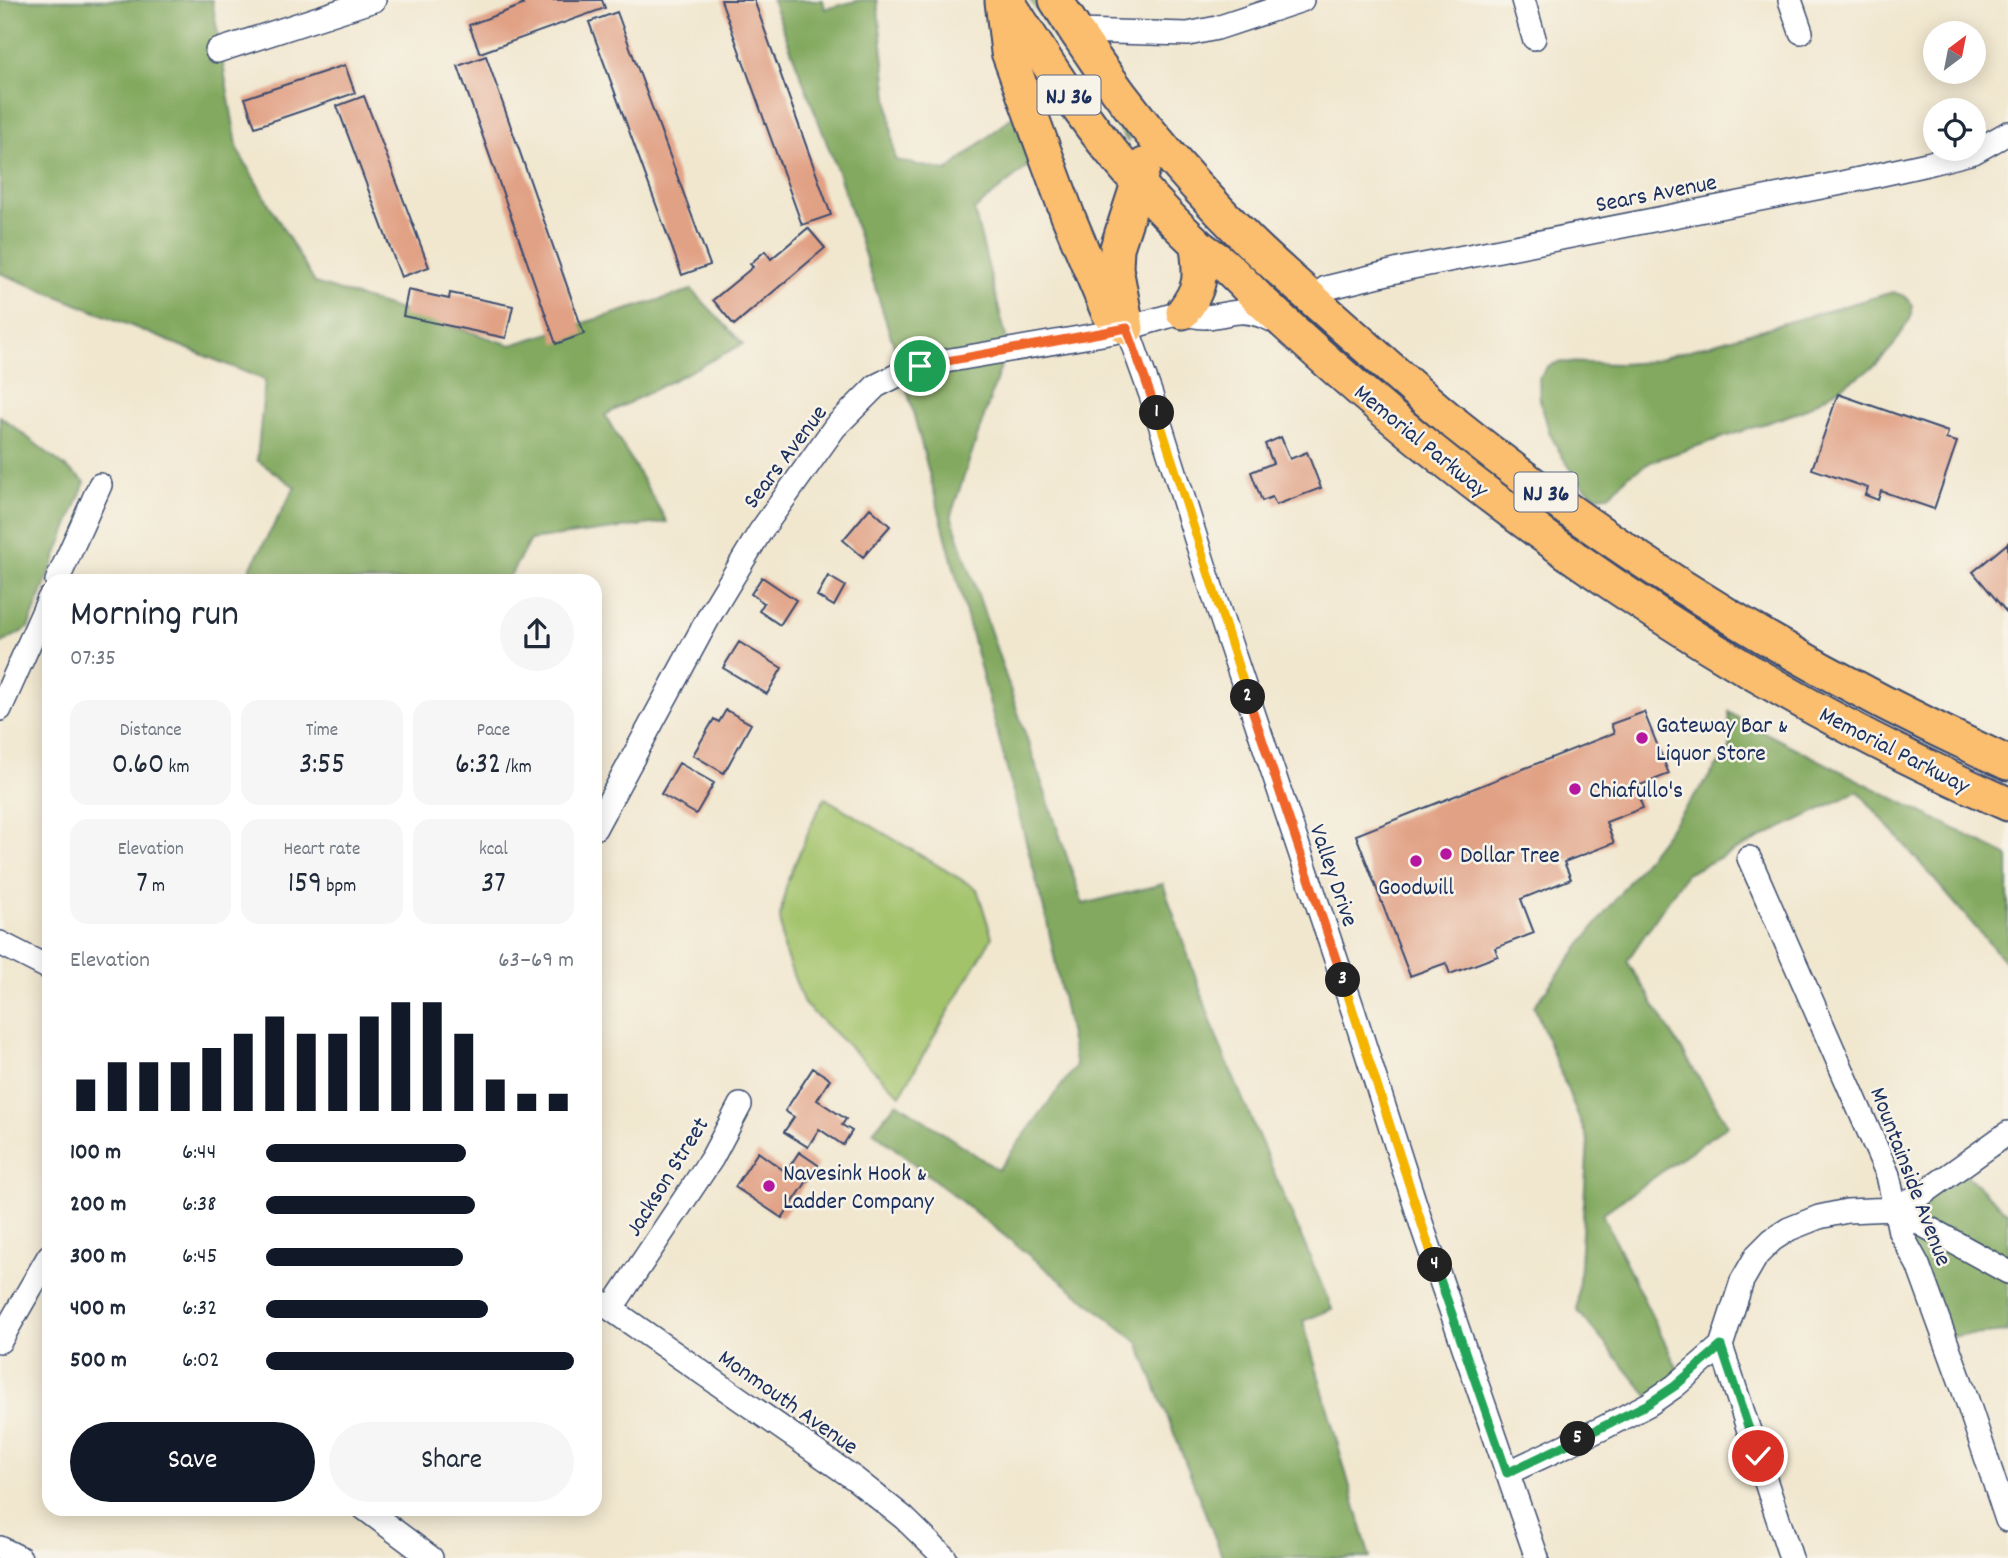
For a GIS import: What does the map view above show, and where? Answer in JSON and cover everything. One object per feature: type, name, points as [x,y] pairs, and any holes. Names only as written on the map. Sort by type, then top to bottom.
[{"type":"highway","name":"Memorial Parkway","points":[[1004,0],[1077,106],[1139,184],[1197,245],[1218,260],[1289,327],[1411,433],[1488,494],[1630,596],[1796,698],[1917,762],[2008,804]]},
{"type":"highway","points":[[1004,0],[1008,52],[1068,216],[1108,312],[1127,328]]},
{"type":"highway","name":"Memorial Parkway","points":[[1056,0],[1149,132],[1250,241],[1449,419],[1528,479],[1680,585],[1848,684],[2008,763]]},
{"type":"highway","points":[[1127,328],[1116,268],[1117,248],[1139,184],[1149,132]]},
{"type":"highway","points":[[1183,312],[1195,296],[1200,281],[1197,245]]},
{"type":"street","points":[[217,51],[374,0]]},
{"type":"street","points":[[1076,31],[1188,34],[1302,0]]},
{"type":"street","points":[[1523,0],[1534,38]]},
{"type":"street","points":[[1790,0],[1801,32]]},
{"type":"street","name":"Sears Avenue","points":[[1314,300],[1326,288],[1341,284],[1611,227],[1842,183],[1974,152],[2004,142]]},
{"type":"street","name":"Sears Avenue","points":[[602,815],[705,624],[760,532],[835,427],[876,386],[916,366],[1127,328],[1183,312],[1197,319],[1241,312],[1261,314],[1289,327]]},
{"type":"street","name":"Valley Drive","points":[[1127,328],[1350,1000],[1424,1232],[1536,1558]]},
{"type":"street","points":[[60,574],[100,485]]},
{"type":"street","points":[[0,709],[42,615]]},
{"type":"street","name":"Mountainside Avenue","points":[[1749,858],[1888,1175],[1900,1232],[1919,1265],[2007,1520]]},
{"type":"street","points":[[0,943],[42,964]]},
{"type":"street","name":"Jackson Street","points":[[603,1303],[712,1158],[740,1105]]},
{"type":"street","points":[[1507,1473],[1648,1404],[1675,1386],[1721,1346],[1742,1281],[1757,1255],[1788,1229],[1819,1217],[1847,1211],[1894,1209],[1924,1193],[2008,1133]]},
{"type":"street","points":[[1894,1209],[2008,1272]]},
{"type":"street","points":[[0,1341],[42,1268]]},
{"type":"street","name":"Monmouth Avenue","points":[[603,1303],[855,1479],[904,1518],[945,1558]]},
{"type":"street","points":[[1721,1346],[1791,1558]]},
{"type":"street","points":[[375,1516],[431,1558]]},
{"type":"street","points":[[0,1548],[20,1558]]},
{"type":"green space","points":[[0,0],[212,0],[238,151],[315,283],[511,345],[692,290],[743,344],[605,415],[667,522],[530,540],[511,574],[247,574],[295,487],[257,460],[265,380],[0,273]]},
{"type":"green space","points":[[772,0],[823,0],[825,9],[860,0],[877,0],[895,160],[947,171],[1018,112],[1037,159],[974,210],[1008,345],[951,515],[1083,904],[1163,884],[1218,1041],[1332,1309],[1303,1321],[1370,1558],[1223,1558],[1138,1342],[873,1131],[897,1102],[998,1170],[1076,1066],[1047,921],[903,374],[839,175]]},
{"type":"green space","points":[[1030,0],[1041,0],[1125,126],[1129,143],[1077,73]]},
{"type":"green space","points":[[1893,292],[1904,296],[1913,305],[1911,317],[1894,345],[1875,366],[1802,411],[1653,461],[1629,475],[1609,495],[1597,496],[1583,486],[1550,434],[1540,400],[1539,378],[1548,366],[1559,362],[1648,362]]},
{"type":"green space","points":[[0,416],[85,482],[49,574],[42,574],[42,592],[28,628],[0,644]]},
{"type":"green space","points":[[1729,712],[2008,856],[2008,965],[1858,791],[1686,874],[1627,961],[1728,1125],[1602,1214],[1686,1386],[1657,1407],[1577,1310],[1588,1141],[1534,1006],[1730,749]]},
{"type":"green space","points":[[825,798],[977,889],[992,937],[900,1095],[804,1004],[783,948],[780,916],[787,882]]},
{"type":"green space","points":[[1961,1170],[2008,1213],[2008,1332],[1945,1337],[1897,1210]]},
{"type":"building","points":[[523,0],[602,0],[605,8],[480,53],[469,25],[523,5]]},
{"type":"building","points":[[721,0],[754,0],[831,215],[802,225]]},
{"type":"building","points":[[617,12],[710,265],[682,275],[589,22]]},
{"type":"building","points":[[486,56],[584,334],[556,344],[458,66]]},
{"type":"building","points":[[345,65],[355,93],[255,127],[245,98]]},
{"type":"building","points":[[364,96],[429,267],[401,277],[337,106]]},
{"type":"building","points":[[808,228],[825,248],[734,325],[713,300],[753,267],[750,264],[765,251],[771,259]]},
{"type":"building","points":[[408,290],[449,299],[450,293],[513,306],[506,338],[403,316]]},
{"type":"building","points":[[1838,394],[1948,432],[1946,439],[1957,442],[1934,509],[1881,491],[1878,500],[1865,495],[1868,488],[1812,469]]},
{"type":"building","points":[[1281,437],[1290,459],[1307,452],[1321,488],[1276,505],[1272,497],[1262,501],[1251,472],[1273,463],[1265,444]]},
{"type":"building","points":[[870,508],[890,526],[863,557],[843,540]]},
{"type":"building","points":[[2008,543],[2008,614],[1973,572]]},
{"type":"building","points":[[828,576],[845,586],[834,606],[817,596]]},
{"type":"building","points":[[762,577],[796,600],[780,625],[759,611],[764,603],[751,594]]},
{"type":"building","points":[[739,642],[782,668],[767,694],[723,668]]},
{"type":"building","points":[[726,710],[751,724],[724,773],[693,755],[714,719],[719,722]]},
{"type":"building","points":[[1644,712],[1669,774],[1635,787],[1643,808],[1606,822],[1614,843],[1564,862],[1571,879],[1521,899],[1534,933],[1495,948],[1498,956],[1450,974],[1446,963],[1410,976],[1356,835],[1614,733],[1611,724]]},
{"type":"building","points":[[679,763],[714,783],[696,814],[661,794]]},
{"type":"building","points":[[813,1068],[830,1079],[817,1100],[846,1119],[842,1125],[852,1131],[843,1145],[819,1129],[808,1147],[784,1132],[794,1117],[785,1111]]},
{"type":"building","points":[[758,1152],[786,1172],[799,1152],[818,1165],[782,1218],[735,1187]]},
{"type":"place","name":"Gateway Bar & Liquor Store","points":[[1642,738]]},
{"type":"place","name":"Chiafullo's","points":[[1575,789]]},
{"type":"place","name":"Dollar Tree","points":[[1446,854]]},
{"type":"place","name":"Goodwill","points":[[1416,861]]},
{"type":"place","name":"Navesink Hook & Ladder Company","points":[[769,1186]]},
{"type":"route","points":[[920,366],[1127,328],[1424,1232],[1507,1473],[1604,1428],[1648,1404],[1675,1386],[1721,1346],[1758,1456]]}]
